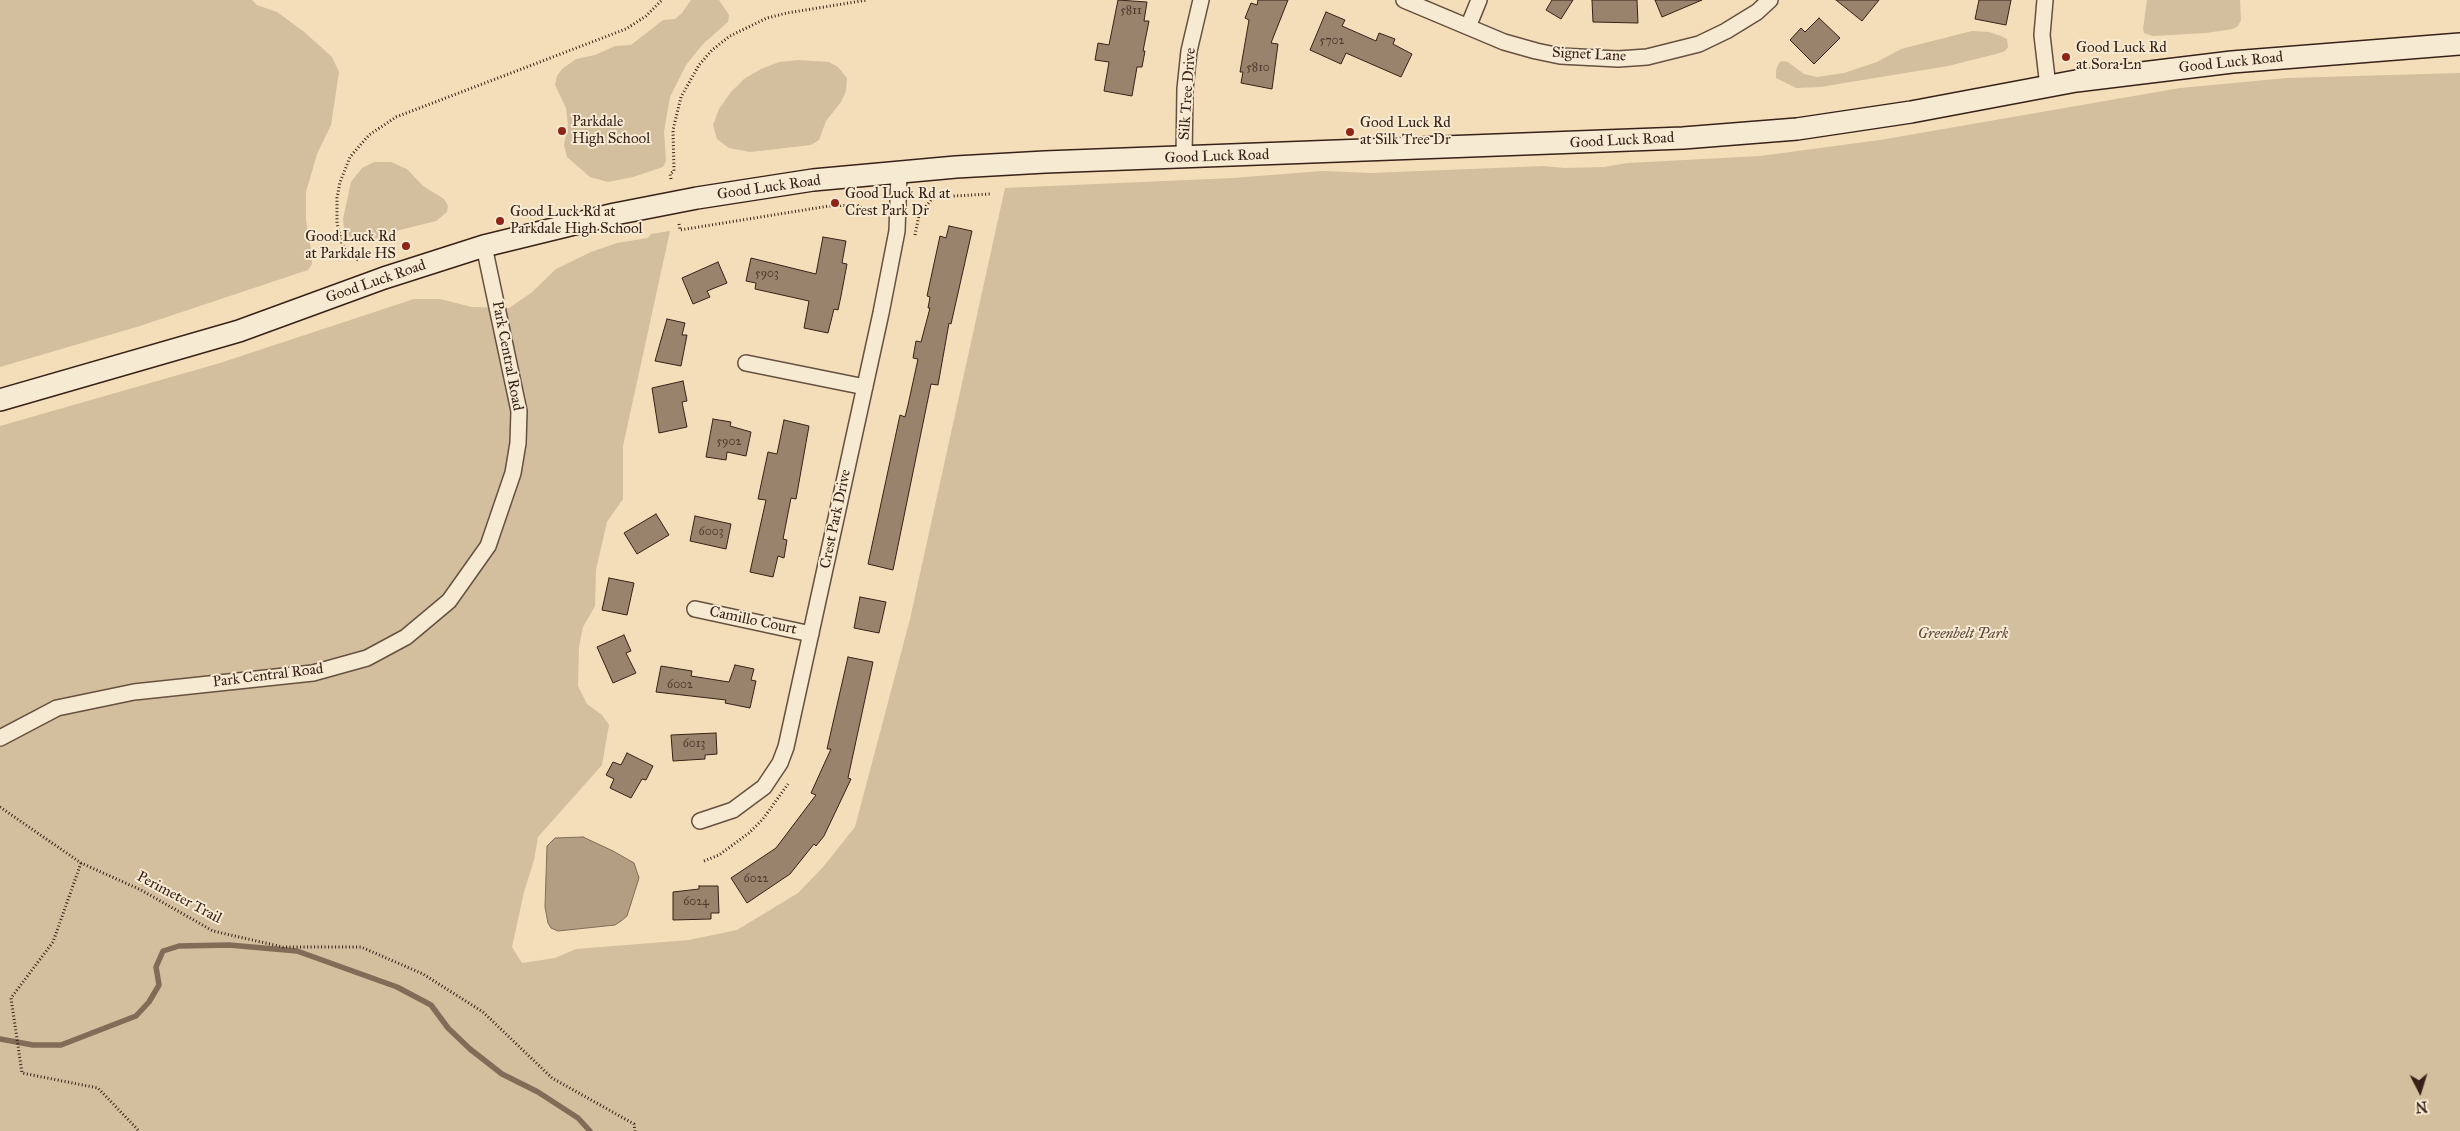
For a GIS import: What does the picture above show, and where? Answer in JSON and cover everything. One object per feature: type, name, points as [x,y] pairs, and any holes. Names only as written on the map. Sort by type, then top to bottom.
[{"type":"main road","name":"Good Luck Road","points":[[0,400],[239,331],[384,278],[484,246],[605,216],[697,198],[813,180],[956,167],[1045,162],[1673,139],[1778,130],[1911,112],[2048,87],[2076,80],[2232,62],[2460,44]]},
{"type":"street","name":"Silk Tree Drive","points":[[1184,158],[1185,89],[1189,51],[1201,0]]},
{"type":"street","name":"Signet Lane","points":[[1404,0],[1504,42],[1560,56],[1611,59],[1646,57],[1699,44],[1757,12],[1770,0]]},
{"type":"street","points":[[1468,27],[1479,0]]},
{"type":"street","points":[[2045,0],[2042,35],[2048,87]]},
{"type":"street","name":"Crest Park Drive","points":[[700,821],[733,810],[764,787],[780,763],[786,747],[865,387],[897,231],[899,173]]},
{"type":"street","name":"Park Central Road","points":[[0,738],[57,708],[134,692],[312,673],[367,658],[406,637],[449,601],[488,546],[513,472],[518,443],[519,410],[484,246]]},
{"type":"street","points":[[746,363],[865,387]]},
{"type":"street","name":"Camillo Court","points":[[695,609],[810,634]]},
{"type":"path","points":[[358,260],[347,254],[342,244],[337,223],[337,198],[347,162],[358,146],[369,135],[396,117],[626,29],[646,16],[662,0]]},
{"type":"path","points":[[671,179],[670,174],[674,171],[674,130],[681,97],[698,64],[712,50],[730,36],[767,18],[867,0]]},
{"type":"path","points":[[917,204],[922,208]]},
{"type":"path","points":[[679,224],[680,230],[829,206],[857,205],[871,213],[877,207]]},
{"type":"path","points":[[0,808],[80,863],[53,942],[12,998],[22,1073],[98,1088],[139,1131]]},
{"type":"path","name":"Perimeter Trail","points":[[80,863],[141,890],[213,931],[283,947],[361,947],[423,974],[483,1012],[552,1078],[634,1124],[635,1131]]},
{"type":"green space","points":[[0,0],[252,0],[257,5],[277,12],[303,31],[332,57],[339,72],[331,125],[317,154],[306,192],[306,220],[312,256],[312,264],[308,270],[140,326],[0,367]]},
{"type":"green space","points":[[691,0],[719,0],[729,15],[728,22],[703,44],[686,65],[670,97],[664,132],[666,161],[663,167],[633,177],[608,182],[590,177],[567,157],[564,145],[568,125],[566,108],[555,85],[557,76],[562,69],[576,59],[595,55],[615,46],[631,45],[663,20],[675,19]]},
{"type":"green space","points":[[2147,0],[2240,0],[2241,20],[2238,26],[2233,29],[2206,33],[2153,36],[2144,33],[2143,29]]},
{"type":"green space","points":[[1972,31],[1989,32],[2001,36],[2007,39],[2008,47],[2005,51],[1996,54],[1948,66],[1820,87],[1796,88],[1776,78],[1776,70],[1782,61],[1788,62],[1804,74],[1817,77],[1844,73],[1877,62],[1901,49]]},
{"type":"green space","points":[[798,60],[829,62],[838,67],[847,78],[846,91],[841,102],[826,121],[819,140],[811,145],[750,152],[729,148],[717,139],[713,125],[719,109],[731,92],[744,79],[761,69],[779,62]]},
{"type":"green space","name":"Greenbelt Park","points":[[2460,73],[2460,1131],[0,1131],[0,426],[220,363],[414,299],[440,299],[472,307],[509,308],[531,293],[556,269],[591,252],[617,243],[648,238],[651,234],[670,231],[623,446],[623,499],[607,522],[596,570],[595,606],[583,627],[579,647],[578,686],[587,704],[602,715],[609,725],[602,765],[538,837],[512,947],[522,963],[555,958],[576,949],[689,940],[737,930],[798,893],[823,867],[855,827],[910,619],[1005,188],[1233,178],[1322,171],[1371,173],[1544,166],[1564,168],[1604,167],[1628,163],[1760,156],[1880,140],[2180,88],[2287,78]]},
{"type":"green space","points":[[374,162],[391,162],[407,169],[423,186],[444,199],[448,206],[447,212],[436,221],[388,233],[369,242],[356,241],[350,237],[344,229],[343,219],[351,182],[362,168]]},
{"type":"shaded area","points":[[583,837],[634,863],[639,878],[627,916],[615,925],[558,931],[551,928],[548,923],[545,907],[547,846],[555,838]]},
{"type":"building","points":[[1118,0],[1147,2],[1144,21],[1149,21],[1143,51],[1145,51],[1142,67],[1137,67],[1132,96],[1104,91],[1109,62],[1095,60],[1098,43],[1109,45]]},
{"type":"building","points":[[1258,0],[1288,0],[1271,43],[1278,44],[1272,89],[1241,83],[1243,72],[1240,72],[1249,20],[1245,18],[1251,3],[1257,5]]},
{"type":"building","points":[[1552,0],[1573,0],[1561,19],[1546,10]]},
{"type":"building","points":[[1592,0],[1637,0],[1638,23],[1593,22]]},
{"type":"building","points":[[1655,0],[1702,0],[1662,17]]},
{"type":"building","points":[[1836,0],[1879,0],[1862,21]]},
{"type":"building","points":[[1979,0],[2011,0],[2006,25],[1975,19]]},
{"type":"building","points":[[1326,12],[1345,20],[1342,26],[1376,41],[1379,33],[1395,39],[1393,44],[1412,54],[1401,77],[1346,53],[1341,64],[1310,50]]},
{"type":"building","points":[[1819,18],[1840,38],[1814,64],[1790,40],[1801,28],[1805,32]]},
{"type":"building","points":[[949,226],[972,231],[951,324],[949,323],[938,385],[931,384],[893,570],[868,564],[900,415],[905,417],[918,359],[913,358],[916,341],[921,342],[930,308],[928,308],[930,297],[927,296],[940,236],[946,238]]},
{"type":"building","points":[[823,237],[846,241],[842,263],[847,264],[841,296],[838,310],[834,309],[828,333],[804,328],[809,301],[755,289],[756,283],[746,281],[751,258],[816,274]]},
{"type":"building","points":[[718,262],[727,283],[707,291],[710,297],[693,304],[682,278]]},
{"type":"building","points":[[667,319],[685,323],[682,335],[687,335],[681,366],[655,361]]},
{"type":"building","points":[[683,381],[687,401],[682,402],[687,427],[659,433],[652,388]]},
{"type":"building","points":[[713,419],[731,422],[730,426],[751,432],[746,456],[727,452],[726,460],[706,457]]},
{"type":"building","points":[[784,420],[809,426],[796,499],[791,498],[783,539],[787,540],[784,558],[778,556],[773,577],[750,572],[766,500],[758,499],[768,452],[777,454]]},
{"type":"building","points":[[656,514],[669,535],[637,554],[624,533]]},
{"type":"building","points":[[695,516],[731,524],[726,549],[690,541]]},
{"type":"building","points":[[609,578],[634,583],[627,615],[602,610]]},
{"type":"building","points":[[860,597],[886,602],[879,633],[854,628]]},
{"type":"building","points":[[624,635],[631,651],[626,653],[636,673],[613,683],[597,647]]},
{"type":"building","points":[[848,657],[873,662],[848,778],[851,779],[824,836],[816,846],[814,844],[790,874],[747,903],[731,878],[776,848],[816,795],[811,793],[831,749],[827,749]]},
{"type":"building","points":[[735,665],[754,669],[751,680],[756,681],[750,708],[725,703],[726,700],[656,692],[661,666],[692,671],[691,676],[729,682]]},
{"type":"building","points":[[716,733],[717,754],[705,755],[705,759],[673,761],[671,735]]},
{"type":"building","points":[[627,753],[653,766],[646,780],[642,779],[631,798],[610,788],[614,779],[606,775],[613,762],[621,765]]},
{"type":"building","points":[[699,886],[718,886],[719,913],[711,913],[711,919],[673,920],[673,892],[699,889]]},
{"type":"waterway","points":[[0,1039],[33,1045],[61,1045],[136,1016],[149,1002],[159,985],[156,967],[163,951],[179,946],[229,945],[297,951],[397,987],[431,1005],[448,1028],[470,1049],[502,1074],[538,1092],[578,1118],[590,1131]]},
{"type":"place","name":"Good Luck Rd at Sora Ln","points":[[2066,57]]},
{"type":"place","name":"Parkdale High School","points":[[562,131]]},
{"type":"place","name":"Good Luck Rd at Silk Tree Dr","points":[[1350,132]]},
{"type":"place","name":"Good Luck Rd at Crest Park Dr","points":[[835,203]]},
{"type":"place","name":"Good Luck Rd at Parkdale High School","points":[[500,221]]},
{"type":"place","name":"Good Luck Rd at Parkdale HS","points":[[406,246]]}]
